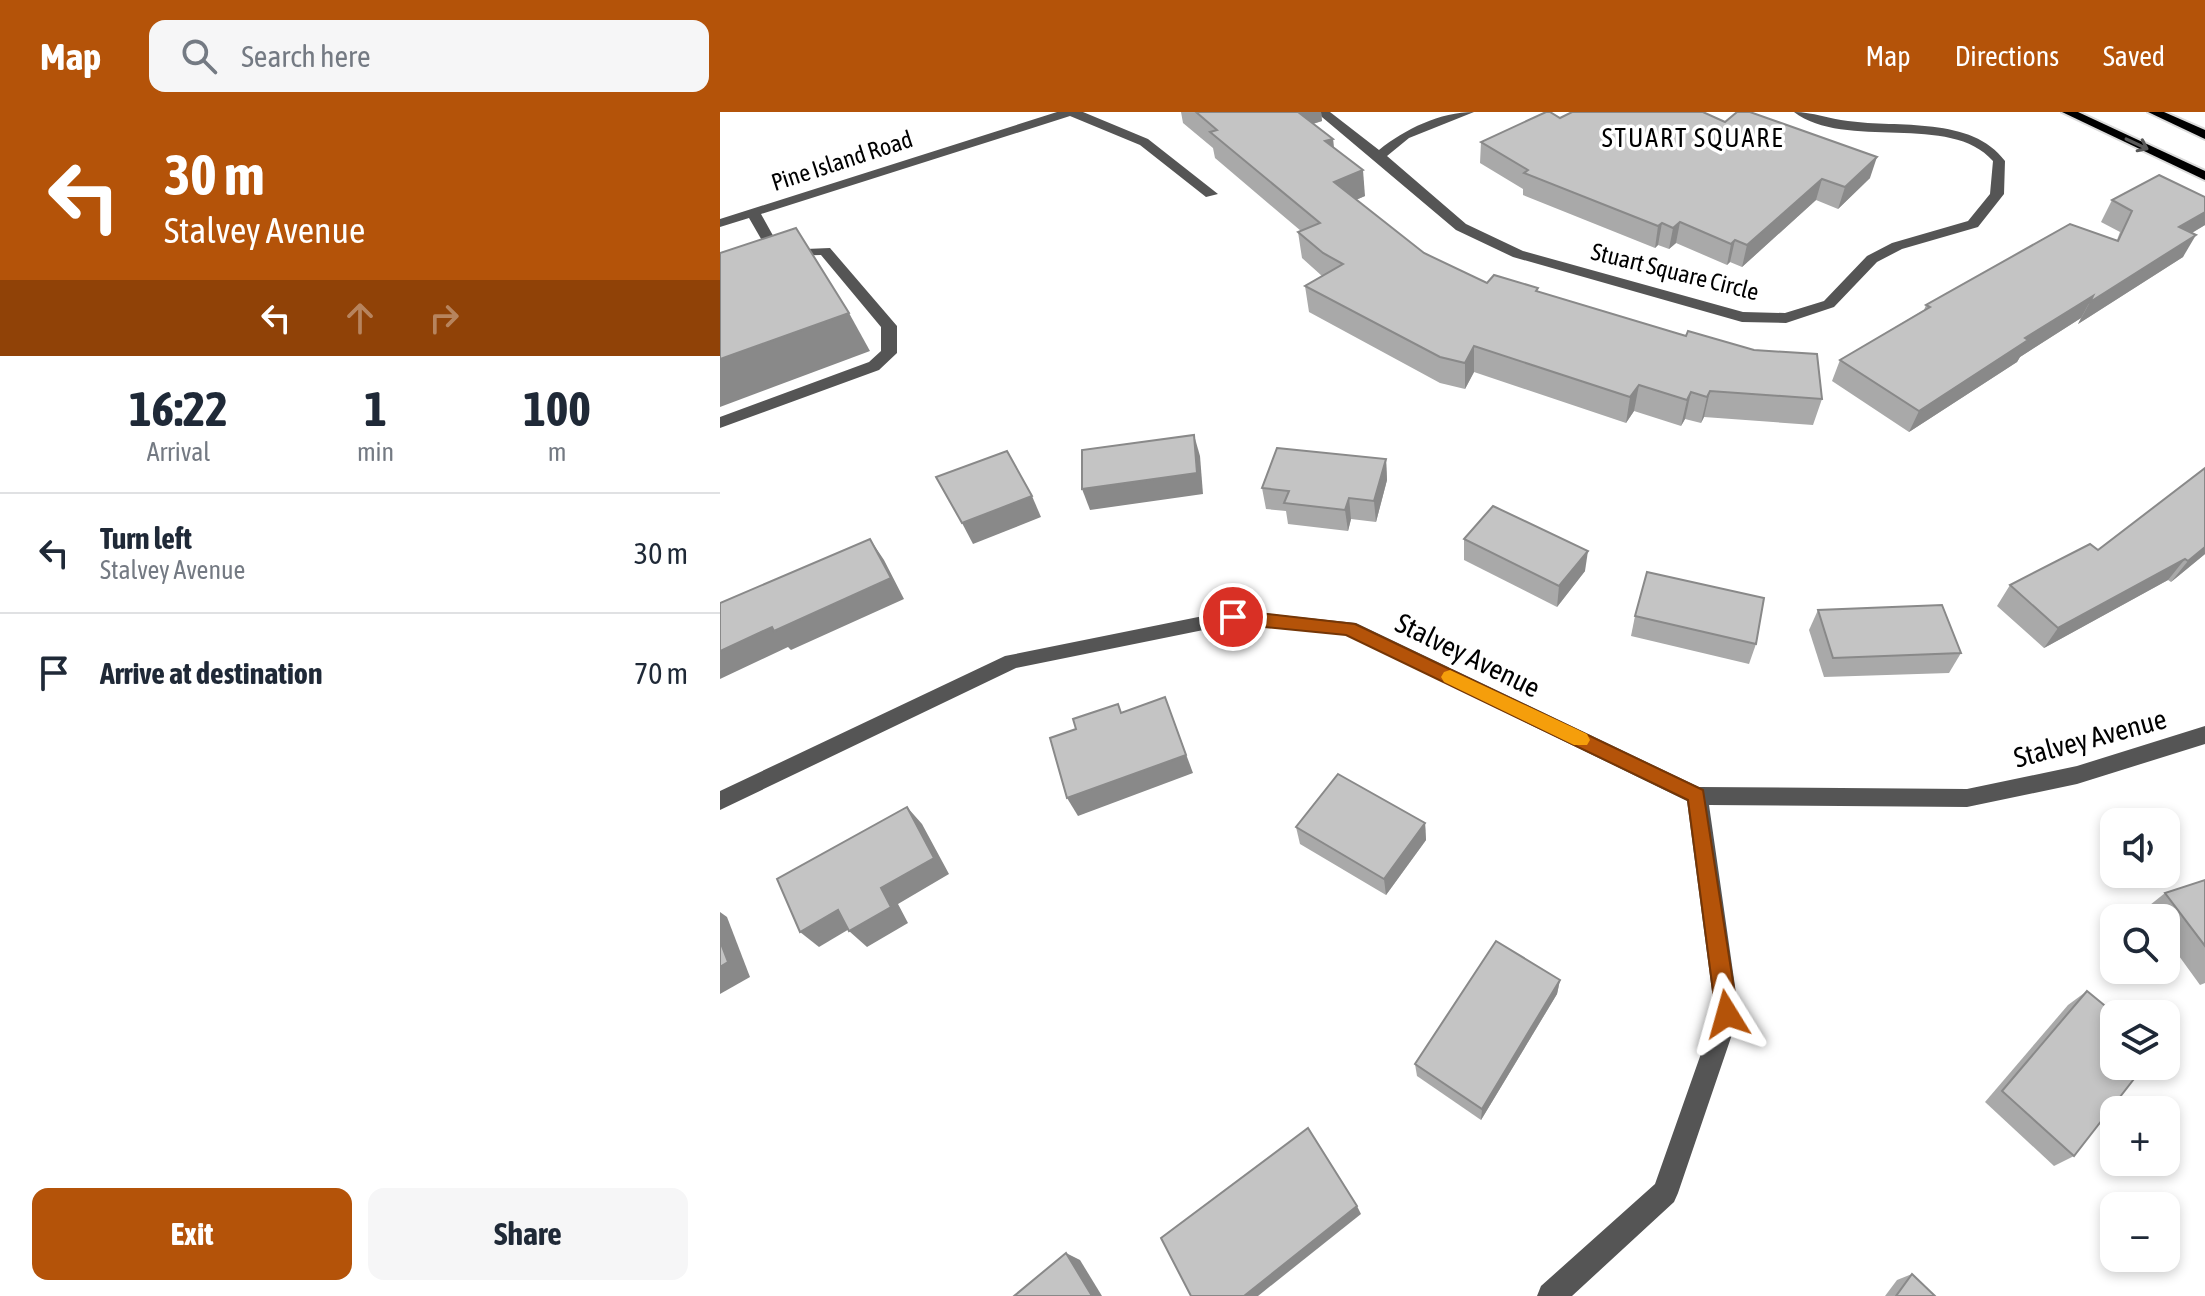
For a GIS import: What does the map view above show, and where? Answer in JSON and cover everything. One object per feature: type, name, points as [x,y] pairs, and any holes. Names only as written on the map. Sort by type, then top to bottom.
[{"type":"main road","points":[[2068,112],[2205,176]]},
{"type":"main road","points":[[2154,112],[2201,130]]},
{"type":"street","points":[[1070,112],[1144,142],[1211,194]]},
{"type":"street","name":"Pine Island Road","points":[[720,223],[1070,112]]},
{"type":"street","name":"Stuart Square Circle","points":[[1322,112],[1379,156],[1461,227],[1518,254],[1742,317],[1786,318],[1829,304],[1872,259],[1897,246],[1973,224],[1997,194],[1999,161],[1985,145],[1958,135],[1868,128],[1813,118],[1800,112]]},
{"type":"street","points":[[1379,156],[1405,135],[1468,112]]},
{"type":"street","points":[[753,213],[776,253]]},
{"type":"street","points":[[720,271],[776,253],[825,251],[889,326],[889,353],[874,366],[720,423]]},
{"type":"street","name":"Stalvey Avenue","points":[[720,801],[1012,661],[1233,617],[1349,628],[1697,796],[1967,798],[2077,775],[2205,735]]},
{"type":"street","points":[[1551,1296],[1665,1193],[1727,1014],[1697,796]]},
{"type":"building","points":[[1196,112],[1298,112],[1333,139],[1325,141],[1363,170],[1334,182],[1424,253],[1487,283],[1494,275],[1538,288],[1536,291],[1686,336],[1688,331],[1754,350],[1817,354],[1822,399],[1710,391],[1707,397],[1691,392],[1687,400],[1639,385],[1630,397],[1474,346],[1465,363],[1440,357],[1305,286],[1343,264],[1323,253],[1298,232],[1320,223],[1210,132],[1217,130]]},
{"type":"building","points":[[1546,112],[1560,118],[1572,112],[1703,112],[1725,122],[1737,112],[1750,112],[1877,157],[1845,187],[1822,179],[1747,245],[1735,240],[1731,244],[1680,222],[1673,228],[1662,223],[1658,226],[1524,173],[1528,170],[1481,142]]},
{"type":"building","points":[[2159,175],[2205,197],[2205,212],[2179,227],[2196,235],[2090,302],[2093,296],[2025,338],[2028,340],[1919,411],[1840,360],[1930,307],[1926,305],[2070,224],[2118,241],[2132,211],[2112,200]]},
{"type":"building","points":[[796,228],[849,313],[720,359],[720,253]]},
{"type":"building","points":[[1194,435],[1197,473],[1082,489],[1082,450]]},
{"type":"building","points":[[1277,448],[1386,459],[1374,501],[1349,498],[1345,510],[1284,503],[1289,491],[1262,488]]},
{"type":"building","points":[[1007,451],[1032,496],[962,523],[936,477]]},
{"type":"building","points":[[2205,468],[2205,547],[2188,561],[2185,559],[2058,628],[2010,585],[2090,544],[2098,550]]},
{"type":"building","points":[[1493,506],[1588,551],[1559,586],[1464,539]]},
{"type":"building","points":[[870,539],[891,578],[774,631],[772,627],[720,651],[720,603]]},
{"type":"building","points":[[1647,572],[1764,598],[1756,644],[1635,616]]},
{"type":"building","points":[[1942,605],[1961,653],[1833,658],[1818,610]]},
{"type":"building","points":[[1165,697],[1186,755],[1067,798],[1050,738],[1076,729],[1073,719],[1118,704],[1121,713]]},
{"type":"building","points":[[1338,774],[1425,823],[1384,879],[1296,827]]},
{"type":"building","points":[[907,807],[934,858],[881,888],[891,907],[849,931],[838,910],[800,932],[777,879]]},
{"type":"building","points":[[2205,880],[2205,946],[2180,913],[2180,904],[2173,904],[2165,893]]},
{"type":"building","points":[[720,941],[728,962],[720,967]]},
{"type":"building","points":[[1496,941],[1560,980],[1482,1109],[1415,1064]]},
{"type":"building","points":[[2087,991],[2100,1002],[2100,1080],[2133,1080],[2121,1096],[2100,1096],[2100,1123],[2074,1156],[2002,1091]]},
{"type":"building","points":[[1308,1128],[1357,1206],[1244,1296],[1191,1296],[1161,1238]]},
{"type":"building","points":[[1066,1253],[1092,1296],[1014,1296]]},
{"type":"building","points":[[1912,1274],[1935,1296],[1896,1296]]},
{"type":"slow traffic","points":[[1450,677],[1580,740]]},
{"type":"district","name":"STUART SQUARE","points":[[1693,138]]},
{"type":"route","points":[[1233,617],[1349,628],[1697,796],[1727,1014]]}]
